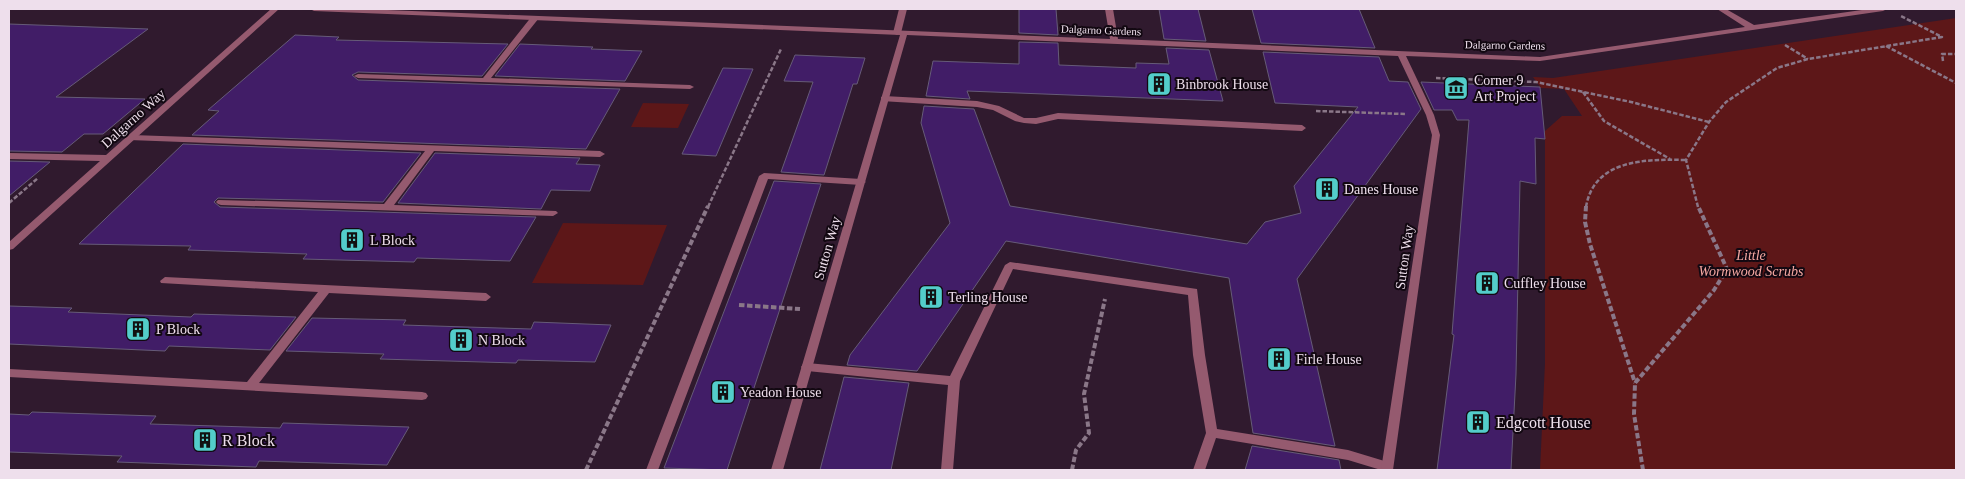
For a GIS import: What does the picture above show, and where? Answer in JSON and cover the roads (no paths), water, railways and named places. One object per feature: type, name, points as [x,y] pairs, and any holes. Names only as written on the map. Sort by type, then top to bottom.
[{"type":"street","name":"Dalgarno Way","points":[[9,248],[275,9]]},
{"type":"street","name":"Dalgarno Gardens","points":[[314,9],[1540,59],[1883,9]]},
{"type":"street","name":"Sutton Way","points":[[777,470],[884,99],[900,33],[903,9]]},
{"type":"street","points":[[1109,9],[1114,41]]},
{"type":"street","points":[[1721,9],[1753,28]]},
{"type":"street","points":[[485,80],[535,18]]},
{"type":"street","name":"Sutton Way","points":[[1387,469],[1436,135],[1430,115],[1401,54]]},
{"type":"street","points":[[358,76],[690,87]]},
{"type":"street","points":[[884,99],[988,106],[1006,110],[1013,117],[1025,121],[1040,121],[1058,116],[1302,128]]},
{"type":"street","points":[[132,138],[600,154]]},
{"type":"street","points":[[387,207],[432,148]]},
{"type":"street","points":[[9,156],[107,158]]},
{"type":"street","points":[[652,470],[717,304],[764,176],[860,182]]},
{"type":"street","points":[[221,202],[553,213]]},
{"type":"street","points":[[947,470],[954,381],[1010,265],[1193,292],[1199,354],[1212,433],[1199,470]]},
{"type":"street","points":[[165,281],[486,297]]},
{"type":"street","points":[[250,386],[326,289]]},
{"type":"street","points":[[807,367],[954,381]]},
{"type":"street","points":[[9,373],[422,396]]},
{"type":"street","points":[[1212,433],[1348,455],[1387,469]]},
{"type":"place","name":"Binbrook House","points":[[1159,84]]},
{"type":"place","name":"Corner 9 Art Project","points":[[1456,88]]},
{"type":"place","name":"Danes House","points":[[1327,189]]},
{"type":"place","name":"L Block","points":[[352,240]]},
{"type":"place","name":"Cuffley House","points":[[1487,283]]},
{"type":"place","name":"Terling House","points":[[931,297]]},
{"type":"place","name":"P Block","points":[[138,329]]},
{"type":"place","name":"N Block","points":[[461,340]]},
{"type":"place","name":"Firle House","points":[[1279,359]]},
{"type":"place","name":"Yeadon House","points":[[723,392]]},
{"type":"place","name":"Edgcott House","points":[[1478,422]]},
{"type":"place","name":"R Block","points":[[205,440]]},
{"type":"park label","name":"Little Wormwood Scrubs","points":[[1751,264]]}]
